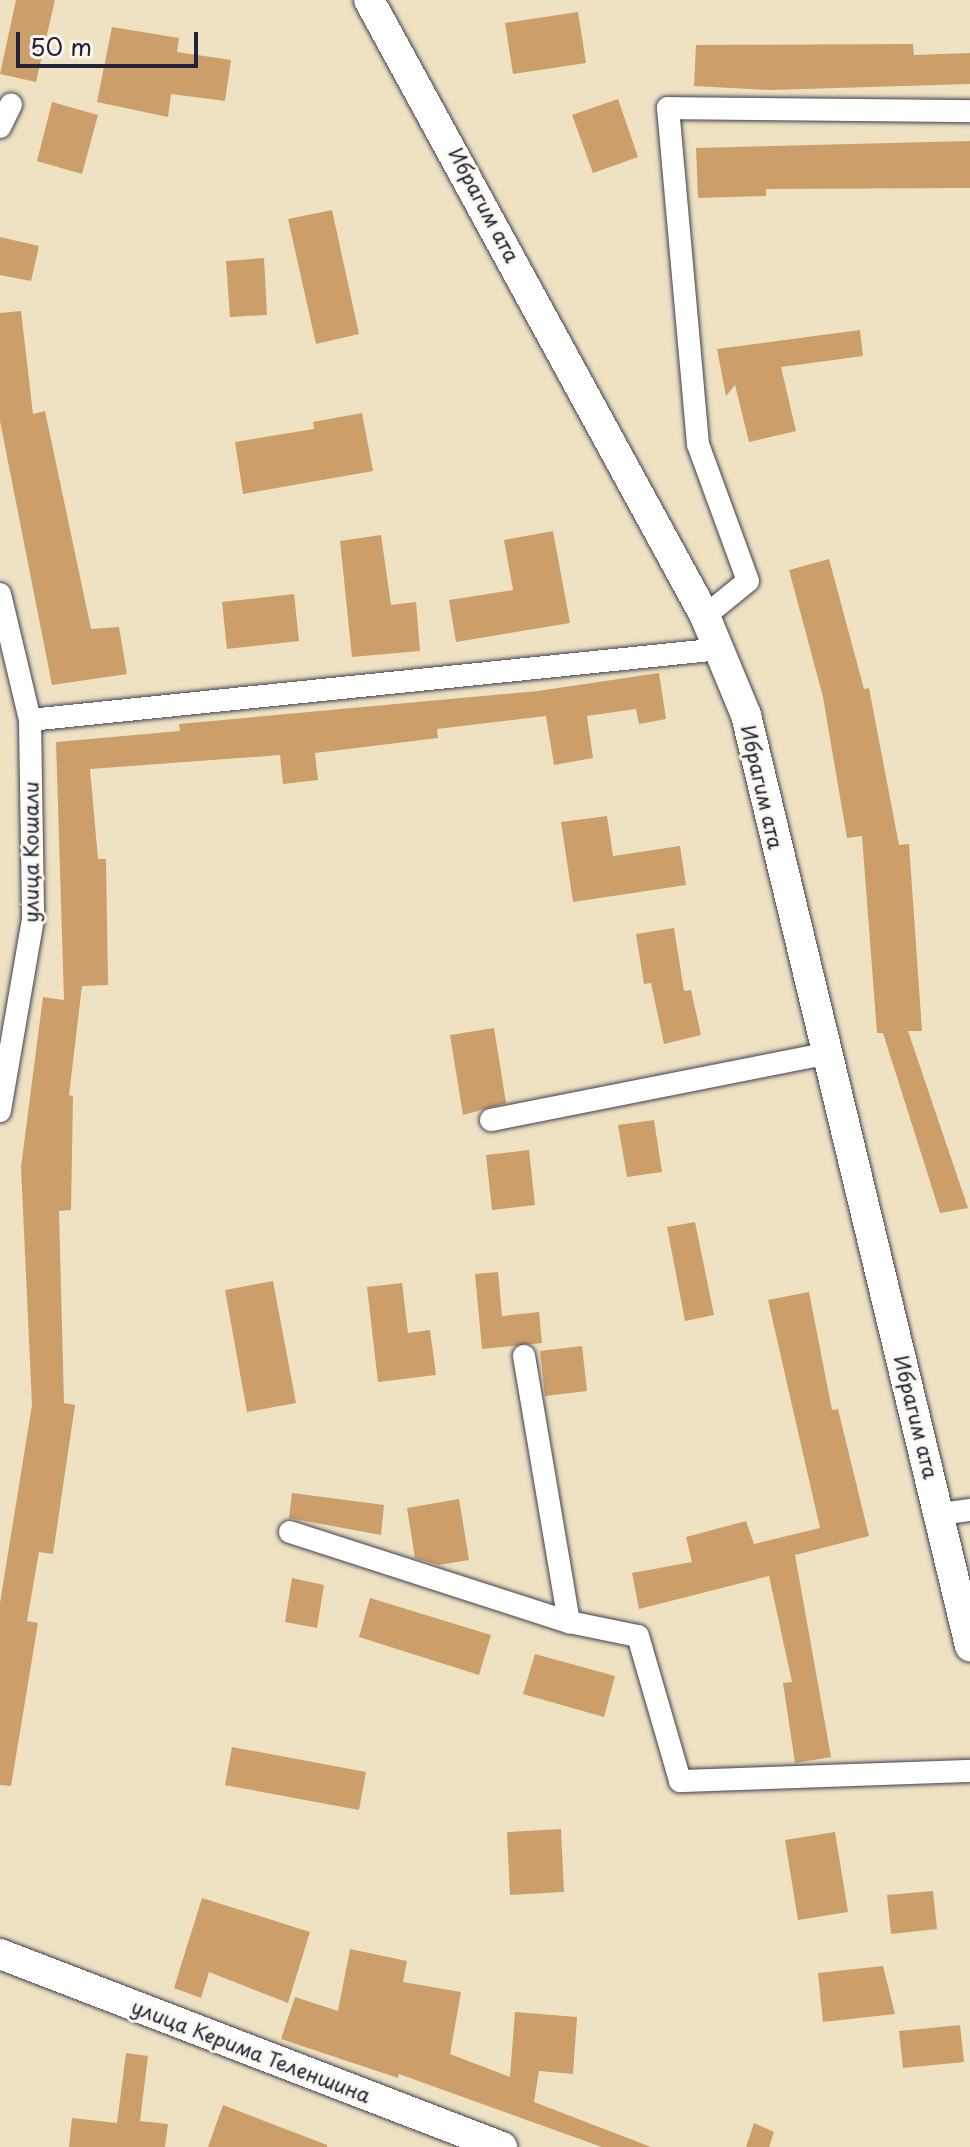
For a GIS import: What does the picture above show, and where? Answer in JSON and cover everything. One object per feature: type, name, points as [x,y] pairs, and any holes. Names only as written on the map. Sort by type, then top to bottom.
[{"type":"street","name":"Ибрагим ата","points":[[369,0],[705,616],[746,715],[824,1054],[955,1512],[970,1646]]},
{"type":"street","points":[[0,127],[11,104]]},
{"type":"street","points":[[705,616],[748,581],[698,444],[668,108],[970,111]]},
{"type":"street","name":"улица Кошали","points":[[0,594],[30,720],[33,919],[0,1111]]},
{"type":"street","points":[[30,720],[720,649]]},
{"type":"street","points":[[491,1120],[824,1054]]},
{"type":"street","points":[[524,1356],[569,1622]]},
{"type":"street","points":[[290,1532],[569,1622],[638,1636],[680,1781],[970,1771]]},
{"type":"street","name":"улица Керима Теленшина","points":[[0,1954],[502,2147]]},
{"type":"building","points":[[16,0],[55,0],[36,82],[0,74]]},
{"type":"building","points":[[578,12],[586,63],[513,74],[505,23]]},
{"type":"building","points":[[112,27],[179,38],[177,52],[231,60],[225,101],[171,94],[168,117],[97,102]]},
{"type":"building","points":[[913,44],[914,55],[970,53],[970,84],[770,90],[694,86],[696,45]]},
{"type":"building","points":[[618,99],[638,157],[593,173],[572,115]]},
{"type":"building","points":[[52,102],[98,115],[82,174],[37,161]]},
{"type":"building","points":[[970,141],[970,188],[766,189],[766,196],[698,198],[696,148]]},
{"type":"building","points":[[332,210],[359,334],[316,344],[288,219]]},
{"type":"building","points":[[0,237],[39,246],[31,281],[0,275]]},
{"type":"building","points":[[264,258],[267,315],[230,317],[226,261]]},
{"type":"building","points":[[21,311],[33,414],[45,411],[91,629],[119,627],[127,674],[52,685],[0,421],[0,313]]},
{"type":"building","points":[[860,330],[863,356],[781,367],[796,431],[749,442],[735,385],[726,396],[717,349]]},
{"type":"building","points":[[362,413],[373,471],[243,494],[235,442],[314,429],[313,422]]},
{"type":"building","points":[[553,531],[570,623],[456,642],[449,600],[513,590],[504,540]]},
{"type":"building","points":[[381,535],[391,605],[416,602],[420,651],[352,657],[340,541]]},
{"type":"building","points":[[829,559],[864,689],[869,688],[899,845],[909,844],[922,1031],[908,1031],[968,1208],[940,1213],[883,1033],[877,1033],[862,836],[847,838],[823,697],[789,570]]},
{"type":"building","points":[[294,594],[299,641],[227,649],[222,602]]},
{"type":"building","points":[[659,673],[666,719],[639,724],[636,709],[587,716],[593,758],[554,765],[546,716],[437,729],[438,738],[315,753],[318,780],[283,784],[280,755],[90,769],[98,859],[106,859],[108,985],[82,986],[69,1095],[73,1096],[71,1210],[59,1211],[64,1403],[75,1405],[53,1554],[39,1552],[27,1621],[38,1623],[11,1786],[0,1785],[0,1603],[32,1405],[21,1167],[43,997],[64,1000],[56,742],[180,731],[179,724],[538,691]]},
{"type":"building","points":[[607,816],[613,856],[680,846],[686,885],[573,902],[561,822]]},
{"type":"building","points":[[674,928],[684,991],[691,990],[701,1035],[664,1044],[651,983],[644,984],[636,934]]},
{"type":"building","points":[[494,1028],[506,1103],[463,1115],[450,1035]]},
{"type":"building","points":[[654,1120],[662,1172],[627,1177],[618,1125]]},
{"type":"building","points":[[529,1150],[535,1205],[492,1210],[486,1155]]},
{"type":"building","points":[[695,1222],[714,1315],[685,1321],[667,1227]]},
{"type":"building","points":[[498,1272],[502,1316],[539,1312],[542,1343],[482,1349],[475,1274]]},
{"type":"building","points":[[273,1281],[296,1403],[247,1412],[225,1290]]},
{"type":"building","points":[[402,1283],[408,1333],[430,1330],[436,1375],[378,1382],[367,1287]]},
{"type":"building","points":[[809,1292],[832,1410],[838,1409],[869,1536],[795,1555],[831,1757],[795,1763],[783,1683],[792,1682],[769,1576],[639,1609],[632,1573],[692,1562],[686,1537],[746,1521],[754,1544],[820,1528],[768,1300]]},
{"type":"building","points":[[582,1346],[587,1391],[545,1396],[540,1351]]},
{"type":"building","points":[[292,1493],[384,1505],[381,1535],[289,1518]]},
{"type":"building","points":[[459,1499],[469,1560],[439,1565],[415,1558],[407,1508]]},
{"type":"building","points":[[292,1578],[324,1585],[317,1628],[285,1622]]},
{"type":"building","points":[[370,1598],[491,1635],[479,1675],[359,1637]]},
{"type":"building","points":[[535,1654],[615,1676],[604,1717],[523,1694]]},
{"type":"building","points":[[232,1747],[366,1772],[359,1810],[225,1785]]},
{"type":"building","points":[[561,1829],[564,1892],[510,1895],[507,1832]]},
{"type":"building","points":[[835,1832],[848,1912],[798,1920],[785,1840]]},
{"type":"building","points":[[933,1891],[937,1929],[891,1934],[887,1895]]},
{"type":"building","points":[[202,1898],[310,1932],[288,2003],[209,1972],[201,1998],[174,1988]]},
{"type":"building","points":[[350,1949],[407,1961],[403,1982],[461,1992],[450,2054],[510,2077],[515,2012],[577,2017],[573,2074],[539,2071],[534,2102],[651,2147],[602,2147],[399,2074],[398,2078],[281,2039],[295,1997],[338,2011]]},
{"type":"building","points":[[883,1966],[895,2014],[823,2022],[818,1973]]},
{"type":"building","points":[[960,2025],[964,2062],[903,2068],[899,2031]]},
{"type":"building","points":[[126,2053],[148,2056],[140,2121],[168,2124],[165,2147],[69,2147],[72,2118],[117,2123]]},
{"type":"building","points":[[223,2105],[327,2145],[327,2147],[208,2147]]},
{"type":"building","points":[[754,2123],[774,2132],[769,2147],[746,2147]]}]
